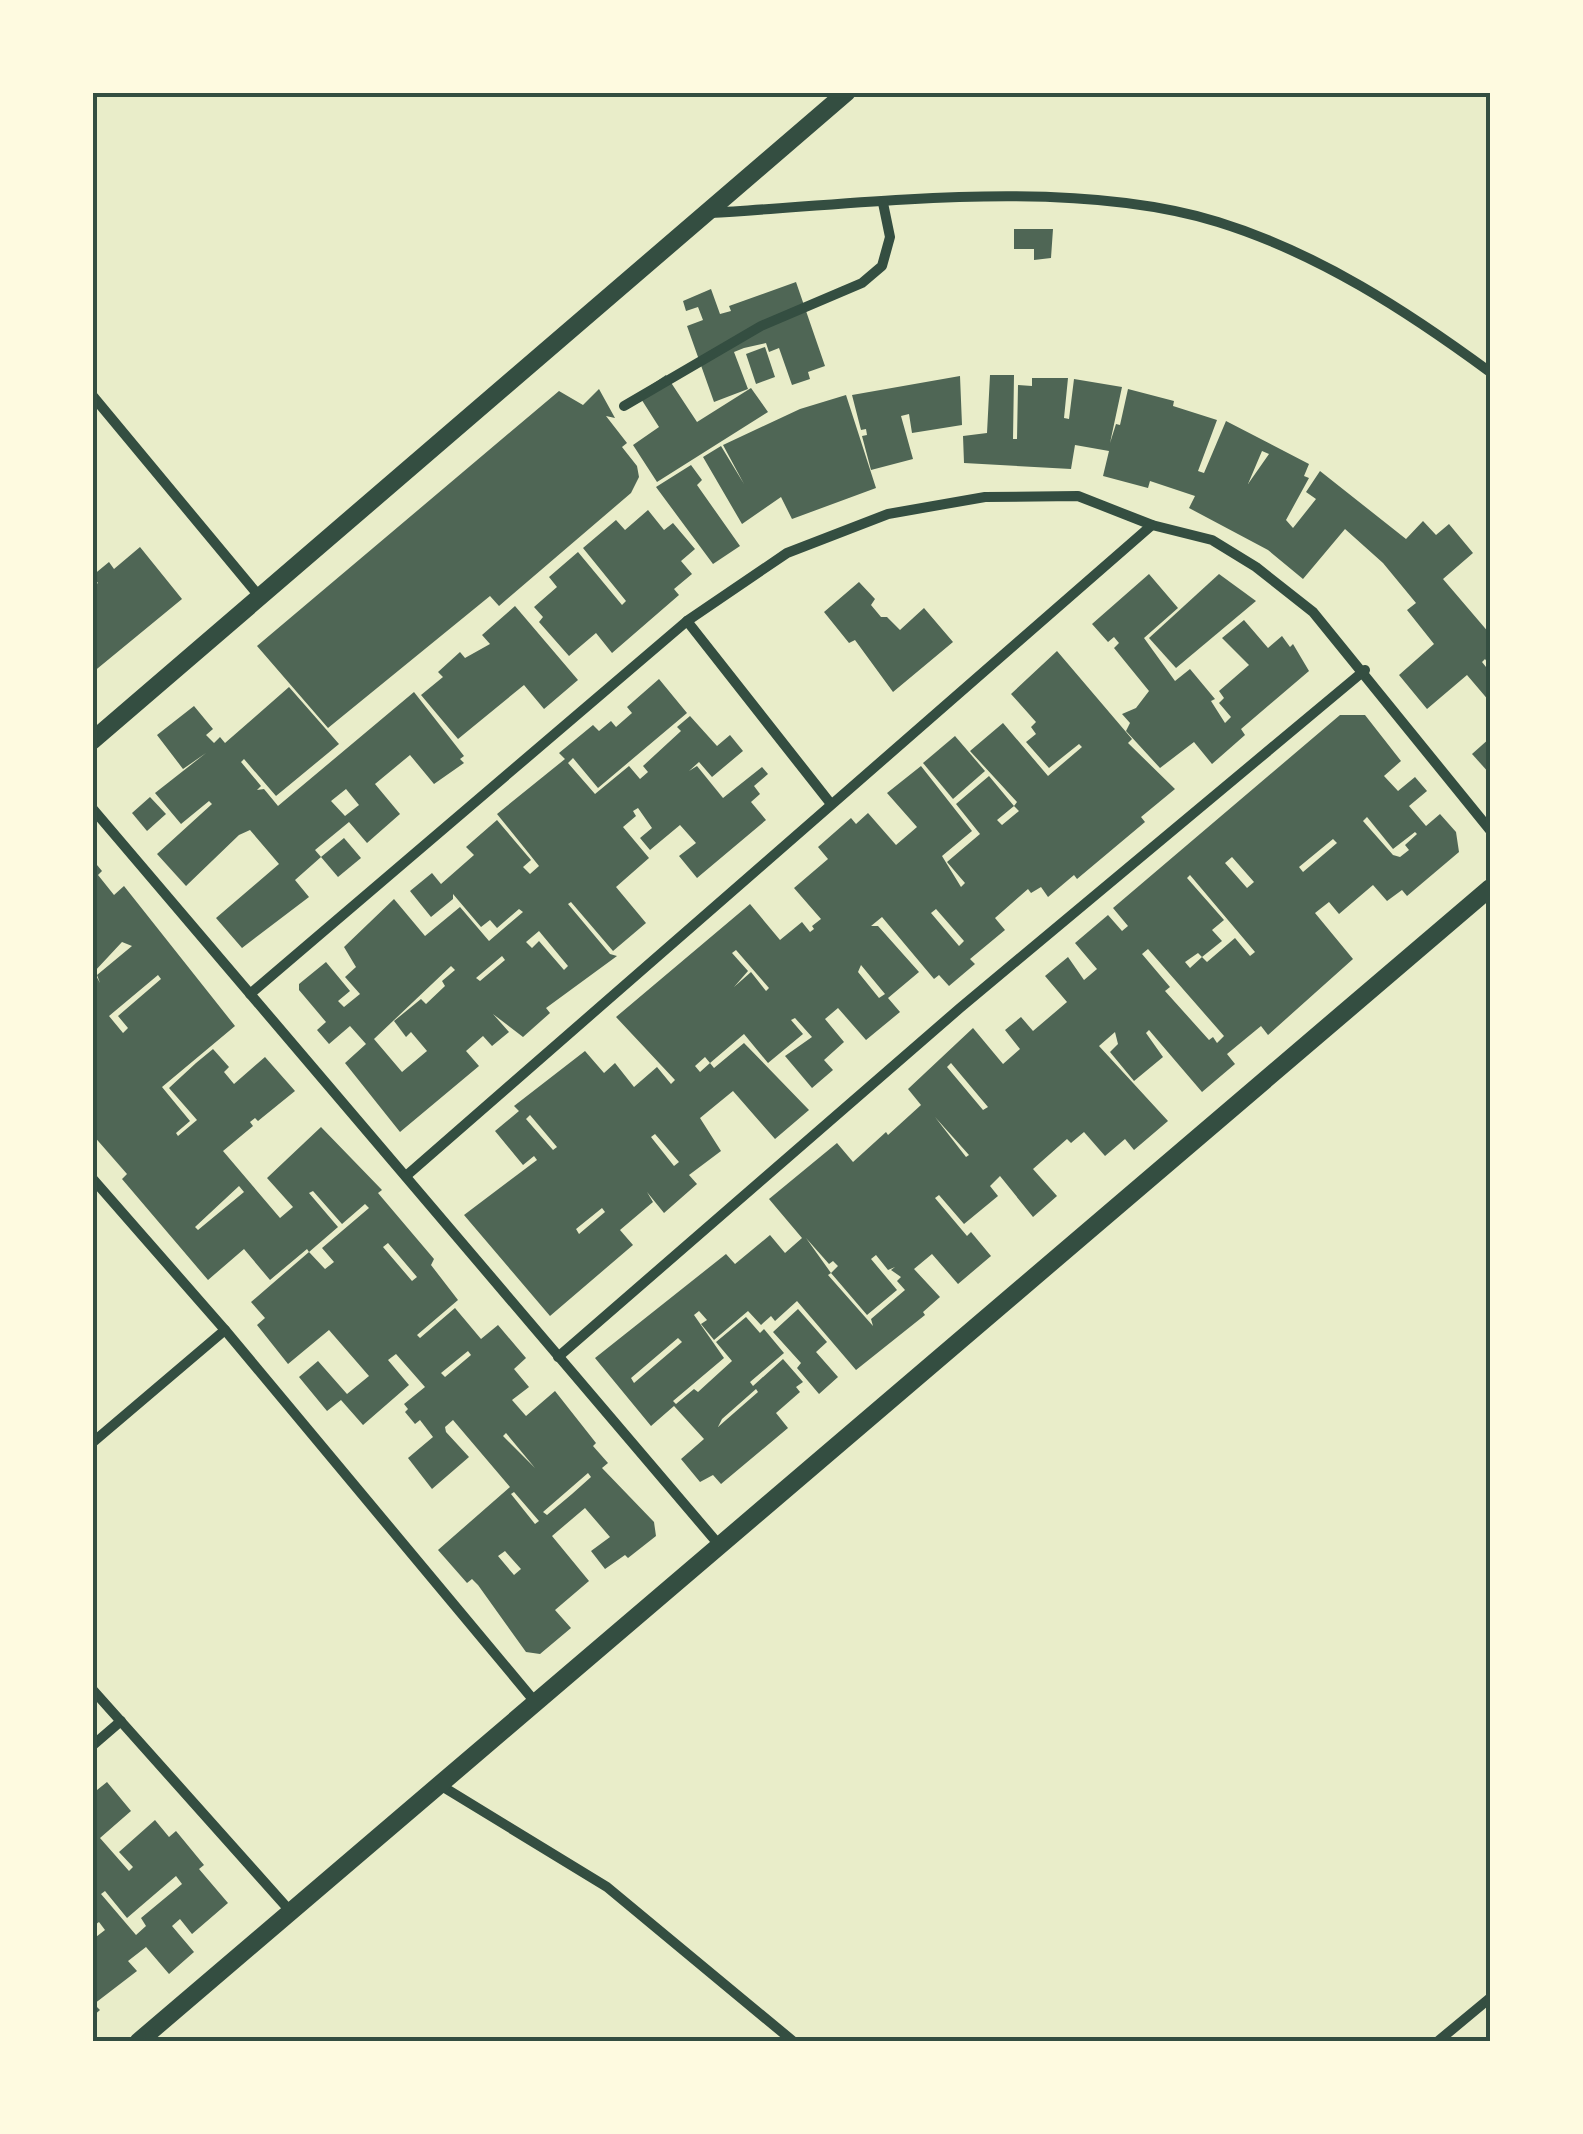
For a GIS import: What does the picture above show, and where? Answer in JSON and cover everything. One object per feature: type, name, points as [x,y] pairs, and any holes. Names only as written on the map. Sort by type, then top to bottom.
[{"type":"street","points":[[92,742],[847,92]]},
{"type":"street","points":[[710,213],[1022,198],[1121,203],[1218,222],[1314,261],[1412,314],[1490,372]]},
{"type":"street","points":[[624,406],[761,326],[862,283],[882,266],[890,237],[882,203]]},
{"type":"street","points":[[92,395],[259,596]]},
{"type":"street","points":[[250,994],[687,621],[788,553],[888,514],[985,497],[1078,496],[1152,525],[1212,540],[1256,567],[1313,612],[1364,670],[1490,830]]},
{"type":"street","points":[[406,1176],[1152,525]]},
{"type":"street","points":[[687,621],[831,804]]},
{"type":"street","points":[[558,1357],[960,1008],[1364,670]]},
{"type":"street","points":[[92,808],[720,1546]]},
{"type":"street","points":[[138,2042],[1490,888]]},
{"type":"street","points":[[92,1178],[226,1330],[536,1703]]},
{"type":"street","points":[[92,1443],[226,1330]]},
{"type":"street","points":[[92,1690],[291,1912]]},
{"type":"street","points":[[92,1746],[121,1721]]},
{"type":"street","points":[[440,1785],[607,1886],[794,2042]]},
{"type":"street","points":[[1437,2042],[1490,1998]]},
{"type":"building","points":[[1014,229],[1053,229],[1051,258],[1034,260],[1034,249],[1014,249]]},
{"type":"building","points":[[796,282],[825,366],[808,372],[810,379],[792,385],[779,348],[769,352],[766,343],[744,348],[734,352],[748,389],[714,402],[687,326],[703,320],[698,307],[686,311],[683,301],[711,289],[720,314],[731,311],[729,306]]},
{"type":"building","points":[[765,347],[775,377],[756,384],[746,354]]},
{"type":"building","points":[[666,375],[697,422],[751,388],[768,412],[657,482],[633,445],[659,427],[638,394]]},
{"type":"building","points":[[990,375],[1014,375],[1013,439],[1017,439],[1018,385],[1032,386],[1032,378],[1068,378],[1064,418],[1069,419],[1074,379],[1122,387],[1110,443],[1116,424],[1120,425],[1128,389],[1174,401],[1173,406],[1217,420],[1198,471],[1204,473],[1226,421],[1309,464],[1304,476],[1309,478],[1286,520],[1293,528],[1316,499],[1306,492],[1320,471],[1406,539],[1423,521],[1436,535],[1449,524],[1473,553],[1443,579],[1490,634],[1490,666],[1485,659],[1482,662],[1490,672],[1490,702],[1467,675],[1427,709],[1399,675],[1434,644],[1407,610],[1416,603],[1383,563],[1345,529],[1303,579],[1268,550],[1189,508],[1195,496],[1150,481],[1148,488],[1103,476],[1109,451],[1075,445],[1071,469],[964,463],[963,436],[987,433]],"holes":[[[1262,451],[1269,454],[1248,484]]]},
{"type":"building","points":[[960,376],[962,425],[912,433],[909,414],[901,416],[913,459],[871,470],[862,436],[867,435],[866,429],[861,430],[852,395]]},
{"type":"building","points":[[599,389],[615,418],[606,416],[627,443],[622,447],[637,466],[639,477],[631,493],[499,606],[490,596],[328,728],[257,646],[559,391],[583,405]]},
{"type":"building","points":[[846,395],[876,488],[792,519],[781,497],[742,524],[703,457],[721,446],[744,484],[723,445],[800,409]]},
{"type":"building","points":[[691,465],[702,480],[697,485],[740,546],[713,564],[656,487]]},
{"type":"building","points":[[648,510],[664,530],[673,523],[695,549],[681,561],[692,574],[674,589],[679,595],[612,653],[596,633],[569,656],[539,622],[543,617],[534,607],[557,587],[549,577],[578,552],[622,605],[626,601],[583,548],[616,520],[625,530]]},
{"type":"building","points":[[140,547],[182,599],[92,673],[92,587],[98,583],[92,576],[109,562],[114,569]]},
{"type":"building","points":[[1149,574],[1178,608],[1144,638],[1175,681],[1190,669],[1215,699],[1211,701],[1225,723],[1231,717],[1219,703],[1224,698],[1219,691],[1249,665],[1222,638],[1244,620],[1268,648],[1282,636],[1290,647],[1293,644],[1309,671],[1241,729],[1245,735],[1212,764],[1194,742],[1160,768],[1126,731],[1130,723],[1122,714],[1136,708],[1149,691],[1114,648],[1119,643],[1114,637],[1108,642],[1092,624]]},
{"type":"building","points":[[1219,574],[1256,601],[1176,668],[1149,638]]},
{"type":"building","points":[[859,582],[875,599],[871,605],[881,617],[887,617],[900,630],[924,608],[953,642],[893,692],[855,640],[849,643],[824,612]]},
{"type":"building","points":[[515,606],[578,680],[544,709],[524,685],[458,739],[421,695],[443,677],[438,672],[460,652],[465,658],[490,644],[482,635]]},
{"type":"building","points":[[1057,651],[1132,739],[1128,743],[1175,789],[1141,817],[1145,822],[1077,879],[1074,875],[1048,897],[1041,887],[1031,893],[1028,889],[995,918],[1005,930],[970,959],[975,964],[949,986],[939,975],[934,979],[882,917],[871,926],[878,926],[919,972],[888,998],[900,1012],[866,1040],[838,1008],[825,1019],[844,1042],[824,1060],[833,1070],[812,1088],[785,1056],[812,1037],[795,1018],[791,1020],[803,1034],[768,1063],[744,1034],[710,1063],[714,1068],[744,1043],[809,1110],[775,1139],[733,1091],[700,1118],[721,1151],[689,1175],[697,1184],[664,1213],[647,1192],[653,1202],[620,1230],[633,1245],[550,1316],[464,1215],[537,1160],[534,1156],[523,1165],[495,1131],[519,1111],[514,1106],[585,1051],[604,1073],[615,1063],[634,1087],[657,1067],[671,1084],[675,1080],[616,1017],[750,904],[780,940],[802,922],[810,932],[814,929],[812,926],[821,919],[794,888],[828,859],[818,847],[851,818],[856,824],[868,813],[896,845],[917,827],[887,793],[921,766],[972,831],[942,856],[961,887],[965,883],[947,862],[980,834],[956,804],[989,776],[1014,806],[1017,802],[970,751],[1003,723],[1048,776],[1082,747],[1079,744],[1049,768],[1026,742],[1036,734],[1031,727],[1036,722],[1011,694]],"holes":[[[1014,806],[1019,811],[1002,825],[997,820]],[[936,909],[964,941],[959,946],[931,913]],[[736,950],[769,988],[766,991],[751,972],[734,987],[748,971],[732,953]],[[861,965],[885,994],[879,998],[858,972]],[[705,1057],[710,1063],[700,1072],[695,1066]],[[530,1115],[557,1147],[553,1150],[526,1119]],[[655,1134],[679,1162],[674,1166],[651,1137]],[[602,1208],[605,1212],[579,1234],[576,1229]]]},
{"type":"building","points":[[659,679],[687,713],[598,788],[573,758],[568,763],[595,794],[629,766],[640,779],[648,772],[643,766],[681,731],[677,727],[690,716],[717,746],[730,735],[743,751],[712,777],[699,762],[689,771],[697,766],[723,798],[762,767],[768,774],[754,786],[760,794],[751,802],[766,820],[697,878],[679,856],[696,843],[680,825],[650,850],[640,838],[652,828],[638,808],[633,811],[636,816],[623,827],[649,858],[616,887],[646,923],[613,951],[571,902],[568,904],[610,954],[617,956],[546,1008],[550,1013],[523,1037],[493,1014],[509,1032],[492,1046],[483,1036],[466,1051],[479,1066],[400,1132],[345,1063],[366,1044],[350,1026],[329,1044],[317,1030],[326,1022],[299,990],[299,984],[326,962],[350,991],[338,1001],[344,1007],[360,994],[345,977],[356,967],[344,947],[394,899],[425,936],[460,907],[489,941],[523,912],[519,909],[497,928],[490,920],[481,927],[453,894],[453,899],[431,917],[410,891],[432,873],[441,884],[474,855],[466,847],[497,820],[531,860],[523,867],[530,874],[539,866],[497,814],[565,759],[559,753],[593,725],[599,731],[611,721],[616,727],[632,713],[627,707]],"holes":[[[539,931],[568,966],[564,970],[539,941],[532,948],[526,942]],[[502,956],[505,960],[480,981],[476,978]],[[451,966],[455,970],[426,1004],[421,999],[394,1021],[406,1037],[411,1032],[427,1051],[402,1072],[374,1039]]]},
{"type":"building","points":[[289,687],[339,744],[276,796],[244,759],[241,762],[261,786],[257,790],[264,789],[278,806],[414,692],[464,756],[460,759],[464,763],[434,784],[410,755],[375,784],[400,814],[367,843],[349,822],[315,850],[321,857],[295,880],[309,897],[242,948],[216,918],[279,864],[250,830],[239,835],[186,886],[157,854],[212,804],[209,801],[181,824],[155,793],[206,753],[183,769],[157,735],[194,706],[213,729],[206,735],[214,743],[220,737],[225,743]],"holes":[[[346,789],[359,805],[345,816],[331,801]]]},
{"type":"building","points":[[1340,715],[1365,715],[1401,761],[1384,776],[1398,791],[1415,777],[1427,791],[1409,806],[1426,826],[1440,814],[1456,832],[1459,852],[1407,896],[1402,890],[1387,901],[1373,885],[1339,914],[1329,902],[1315,913],[1353,959],[1268,1035],[1261,1026],[1227,1054],[1235,1064],[1202,1092],[1149,1030],[1146,1033],[1163,1057],[1134,1081],[1110,1052],[1118,1044],[1115,1032],[1099,1046],[1168,1121],[1134,1150],[1125,1139],[1105,1156],[1084,1132],[1071,1143],[1067,1139],[1033,1169],[1057,1196],[1033,1217],[1000,1176],[990,1186],[998,1196],[964,1224],[939,1195],[935,1198],[967,1236],[971,1232],[991,1256],[958,1284],[932,1254],[914,1269],[940,1297],[923,1312],[925,1315],[856,1370],[797,1301],[775,1321],[771,1316],[761,1325],[748,1311],[714,1340],[701,1324],[707,1320],[699,1311],[694,1315],[724,1358],[673,1401],[676,1404],[694,1389],[698,1392],[732,1361],[716,1342],[746,1317],[760,1333],[764,1329],[784,1353],[750,1382],[753,1386],[783,1359],[803,1382],[796,1387],[800,1392],[776,1413],[788,1428],[721,1484],[713,1475],[700,1482],[681,1459],[704,1439],[674,1406],[651,1426],[595,1358],[726,1254],[735,1264],[770,1235],[785,1253],[802,1238],[769,1199],[837,1143],[853,1162],[886,1132],[888,1135],[921,1105],[908,1089],[973,1028],[1003,1064],[1020,1049],[1005,1030],[1021,1017],[1033,1031],[1067,1002],[1045,976],[1068,957],[1084,980],[1097,969],[1075,943],[1108,915],[1122,931],[1128,926],[1113,908]],"holes":[[[1367,817],[1393,849],[1417,834],[1405,845],[1409,850],[1400,857],[1393,855],[1363,821]],[[1333,839],[1337,843],[1303,872],[1299,867]],[[1232,857],[1254,882],[1247,888],[1225,863]],[[1190,875],[1255,952],[1250,956],[1235,938],[1207,962],[1202,957],[1222,941],[1212,930],[1224,920],[1187,878]],[[1148,949],[1224,1036],[1217,1043],[1213,1037],[1209,1040],[1165,991],[1170,987],[1142,954]],[[1198,953],[1202,957],[1190,968],[1185,962]],[[951,1063],[988,1107],[983,1110],[947,1067]],[[935,1117],[969,1155],[966,1157]],[[806,1238],[829,1264],[833,1261],[838,1266],[831,1273]],[[876,1255],[888,1270],[895,1267],[891,1270],[901,1277],[897,1281],[905,1290],[871,1319],[873,1326],[828,1275],[831,1273],[867,1315],[897,1290],[871,1259]],[[678,1338],[682,1342],[634,1383],[631,1378]],[[756,1389],[758,1392],[718,1427]]]},
{"type":"building","points":[[955,736],[985,771],[953,799],[923,763]]},
{"type":"building","points":[[1490,738],[1490,774],[1472,754]]},
{"type":"building","points":[[150,797],[166,814],[147,831],[132,813]]},
{"type":"building","points":[[344,838],[361,858],[338,877],[321,857]]},
{"type":"building","points":[[92,859],[102,871],[98,875],[114,895],[124,886],[235,1026],[162,1087],[190,1121],[176,1133],[178,1136],[197,1120],[169,1088],[196,1063],[213,1049],[229,1067],[224,1072],[234,1084],[265,1057],[295,1091],[258,1121],[255,1118],[250,1122],[253,1126],[223,1151],[280,1218],[293,1207],[267,1178],[321,1127],[382,1190],[378,1193],[434,1259],[431,1265],[458,1300],[417,1335],[420,1338],[455,1308],[481,1339],[498,1325],[526,1358],[514,1369],[529,1387],[512,1400],[526,1416],[555,1391],[596,1443],[593,1446],[608,1463],[602,1468],[654,1522],[656,1536],[628,1558],[625,1555],[605,1569],[591,1551],[610,1537],[585,1508],[552,1536],[589,1581],[555,1610],[571,1628],[540,1654],[526,1652],[478,1585],[472,1579],[467,1583],[438,1550],[510,1487],[453,1420],[445,1427],[446,1432],[469,1457],[432,1489],[408,1458],[433,1437],[420,1420],[415,1424],[404,1404],[425,1387],[396,1354],[388,1360],[409,1385],[363,1425],[341,1400],[327,1411],[299,1377],[318,1361],[347,1394],[369,1376],[329,1330],[288,1364],[257,1325],[265,1318],[251,1302],[309,1252],[307,1249],[270,1280],[244,1249],[208,1280],[122,1179],[127,1174],[92,1134]],"holes":[[[122,942],[132,946],[97,975],[100,983],[94,972]],[[158,975],[161,979],[118,1016],[128,1028],[123,1033],[109,1016]],[[239,1186],[244,1192],[198,1230],[195,1227]],[[313,1191],[342,1224],[365,1204],[369,1208],[322,1248],[334,1262],[325,1269],[309,1252],[338,1227],[309,1193]],[[388,1243],[417,1277],[412,1281],[383,1247]],[[468,1351],[471,1355],[445,1377],[441,1373]],[[506,1433],[535,1468],[503,1436]],[[588,1473],[591,1477],[547,1515],[543,1512]],[[514,1492],[539,1521],[535,1524],[511,1494]],[[505,1551],[521,1569],[514,1575],[498,1556]]]},
{"type":"building","points":[[798,1309],[827,1342],[816,1352],[838,1377],[819,1394],[797,1368],[801,1363],[773,1332]]},
{"type":"building","points":[[107,1782],[131,1811],[100,1838],[129,1871],[133,1867],[119,1852],[155,1820],[169,1837],[176,1831],[204,1865],[199,1869],[228,1903],[192,1934],[180,1919],[172,1926],[194,1952],[169,1974],[146,1947],[128,1961],[137,1971],[94,2004],[100,2010],[92,2017],[92,1940],[105,1930],[99,1922],[92,1927],[92,1794]],"holes":[[[176,1876],[182,1884],[141,1918],[146,1926],[136,1935],[101,1894],[105,1891],[127,1918]]]}]
